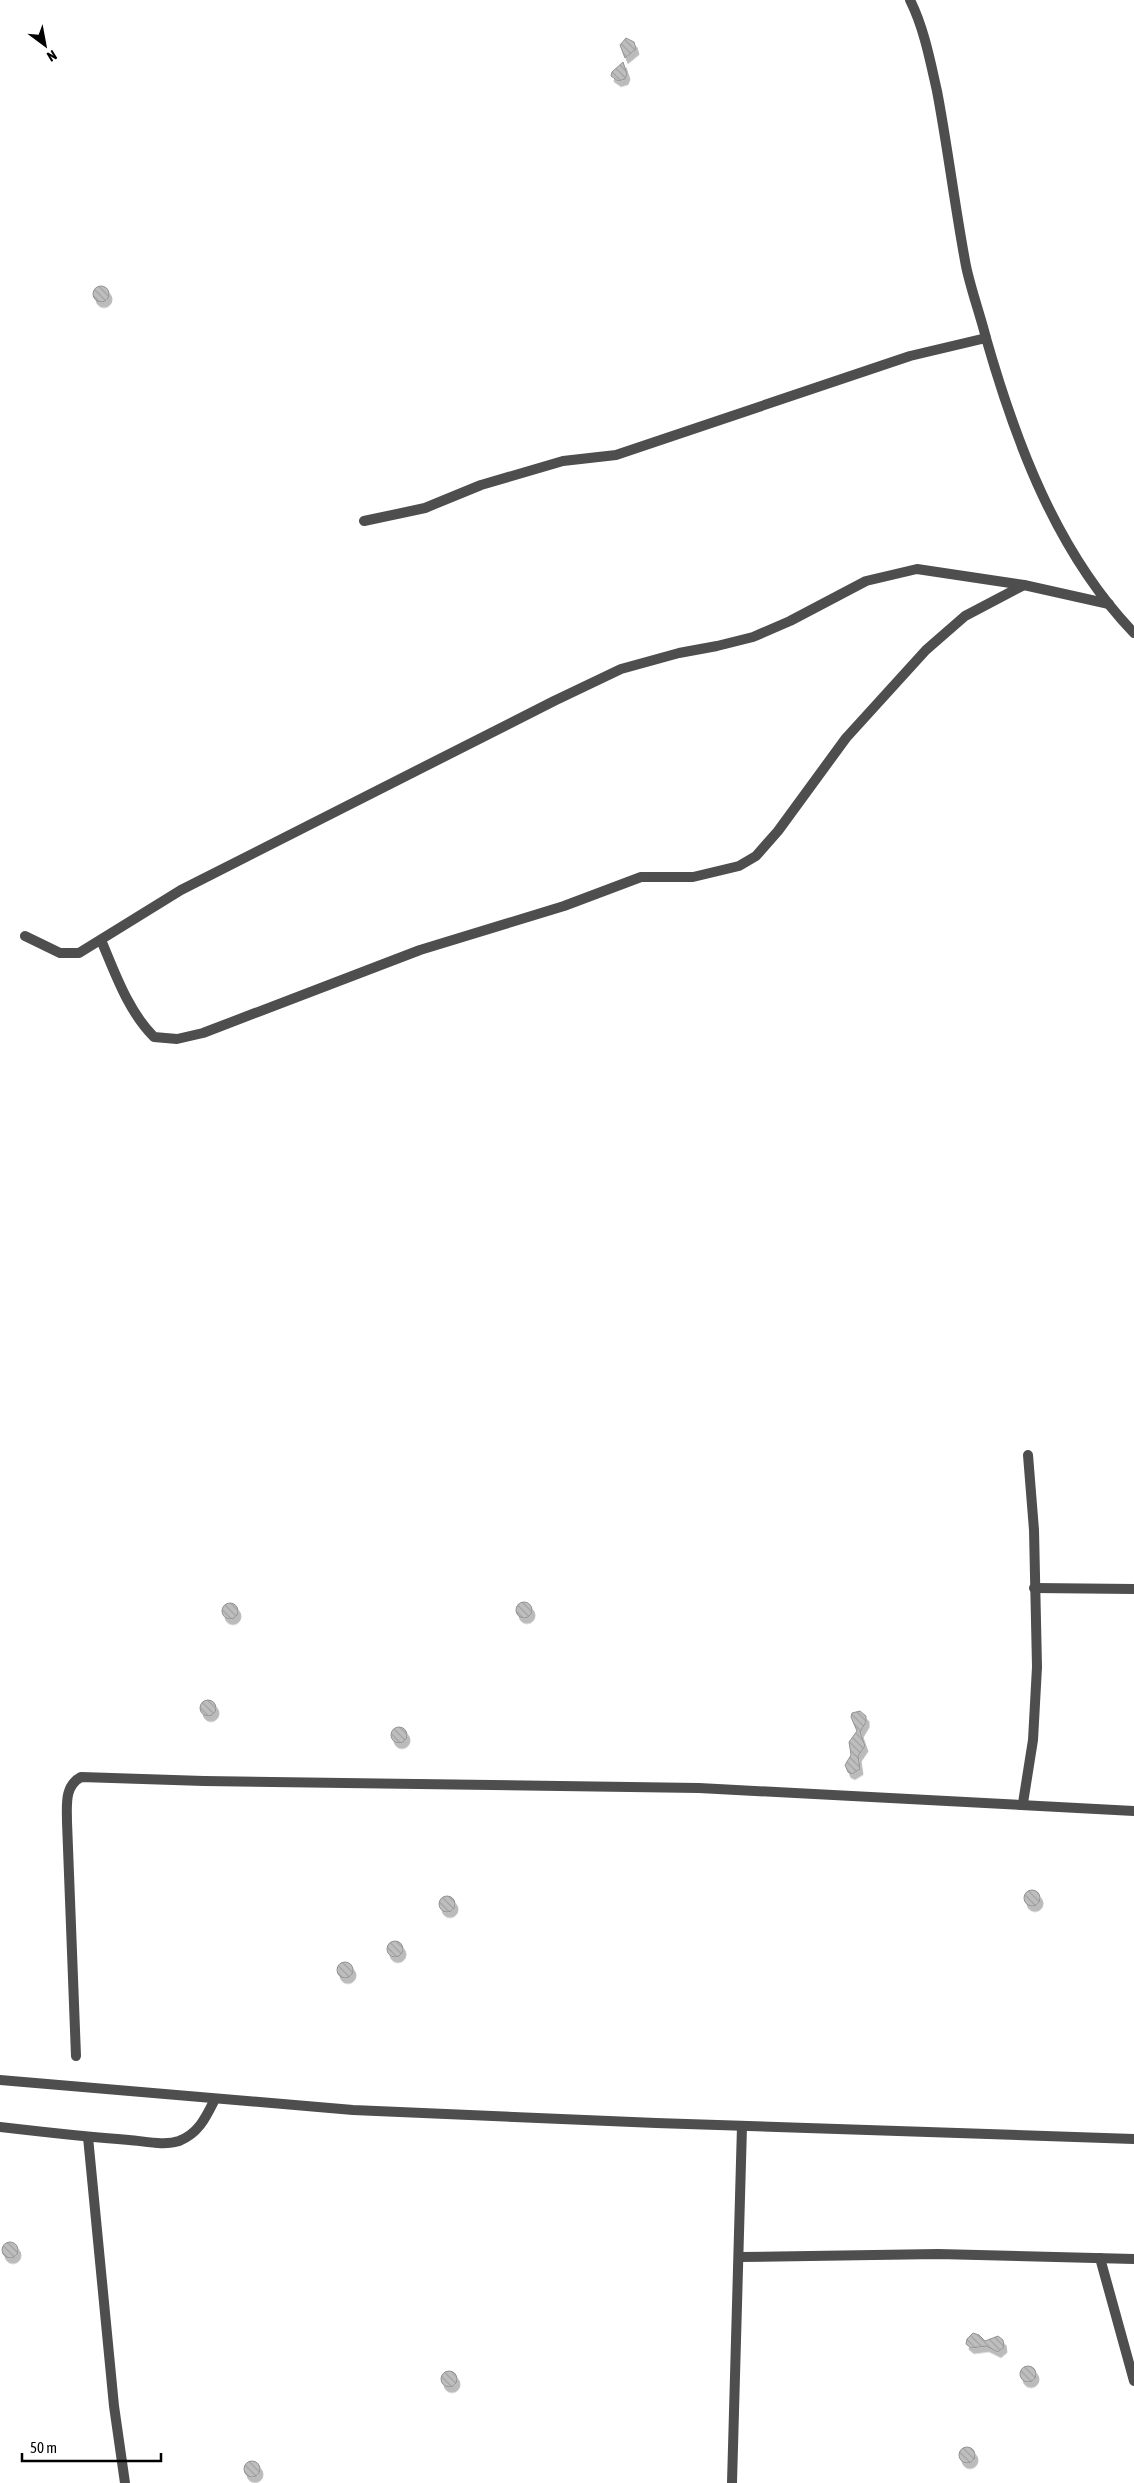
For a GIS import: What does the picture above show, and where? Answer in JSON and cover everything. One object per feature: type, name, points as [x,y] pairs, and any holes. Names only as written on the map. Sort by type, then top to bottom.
[{"type":"street","points":[[910,0],[923,32],[933,76],[966,268],[1000,388],[1022,448],[1056,523],[1093,584],[1134,632]]},
{"type":"street","points":[[364,521],[425,508],[481,486],[563,461],[616,455],[910,356],[986,338]]},
{"type":"street","points":[[25,936],[60,953],[79,953],[190,886],[362,796],[621,669],[753,636],[790,621],[866,582],[891,574],[917,569],[1024,585],[1109,604]]},
{"type":"street","points":[[101,940],[125,996],[146,1029],[154,1037],[177,1039],[212,1029],[420,950],[564,906],[641,877],[693,877],[739,866],[756,856],[778,831],[846,738],[926,650],[965,616],[1024,585]]},
{"type":"street","points":[[1023,1803],[1033,1740],[1037,1667],[1034,1530],[1028,1455]]},
{"type":"street","points":[[1034,1588],[1134,1589]]},
{"type":"street","points":[[76,2056],[66,1822],[70,1789],[75,1780],[81,1777],[204,1781],[699,1788],[1134,1810]]},
{"type":"street","points":[[0,2080],[353,2110],[742,2126],[1134,2139]]},
{"type":"street","points":[[0,2127],[165,2143],[178,2141],[195,2132],[204,2121],[215,2099]]},
{"type":"street","points":[[732,2483],[740,2257],[742,2126]]},
{"type":"street","points":[[88,2137],[114,2406],[125,2483]]},
{"type":"street","points":[[740,2257],[938,2254],[1134,2259]]},
{"type":"street","points":[[1100,2258],[1134,2381]]},
{"type":"building","points":[[626,38],[634,42],[636,49],[625,58],[620,45]]},
{"type":"building","points":[[623,62],[627,74],[625,79],[618,81],[611,76],[612,72]]},
{"type":"building","points":[[101,286],[107,288],[109,294],[107,300],[101,302],[95,300],[93,294],[95,288]]},
{"type":"building","points":[[524,1602],[530,1604],[532,1610],[530,1616],[524,1618],[518,1616],[516,1610],[518,1604]]},
{"type":"building","points":[[230,1603],[236,1605],[238,1611],[236,1617],[230,1619],[224,1617],[222,1611],[224,1605]]},
{"type":"building","points":[[208,1700],[214,1702],[216,1708],[214,1714],[208,1716],[202,1714],[200,1708],[202,1702]]},
{"type":"building","points":[[860,1711],[866,1716],[866,1722],[860,1732],[865,1746],[858,1756],[860,1769],[852,1774],[848,1772],[845,1765],[851,1755],[849,1742],[857,1731],[851,1717],[852,1713]]},
{"type":"building","points":[[399,1727],[405,1729],[407,1735],[405,1741],[399,1743],[393,1741],[391,1735],[393,1729]]},
{"type":"building","points":[[1032,1890],[1038,1892],[1040,1898],[1038,1904],[1032,1906],[1026,1904],[1024,1898],[1026,1892]]},
{"type":"building","points":[[447,1896],[453,1898],[455,1904],[453,1910],[447,1912],[441,1910],[439,1904],[441,1898]]},
{"type":"building","points":[[395,1941],[401,1943],[403,1949],[401,1955],[395,1957],[389,1955],[387,1949],[389,1943]]},
{"type":"building","points":[[345,1962],[351,1964],[353,1970],[351,1976],[345,1978],[339,1976],[337,1970],[339,1964]]},
{"type":"building","points":[[10,2242],[16,2244],[18,2250],[16,2256],[10,2258],[4,2256],[2,2250],[4,2244]]},
{"type":"building","points":[[973,2333],[979,2335],[985,2341],[998,2336],[1003,2340],[1004,2347],[998,2352],[986,2346],[971,2348],[966,2344],[967,2339]]},
{"type":"building","points":[[1028,2366],[1034,2368],[1036,2374],[1034,2380],[1028,2382],[1022,2380],[1020,2374],[1022,2368]]},
{"type":"building","points":[[449,2371],[455,2373],[457,2379],[455,2385],[449,2387],[443,2385],[441,2379],[443,2373]]},
{"type":"building","points":[[967,2447],[973,2449],[975,2455],[973,2461],[967,2463],[961,2461],[959,2455],[961,2449]]},
{"type":"building","points":[[252,2461],[258,2463],[260,2469],[258,2475],[252,2477],[246,2475],[244,2469],[246,2463]]}]
